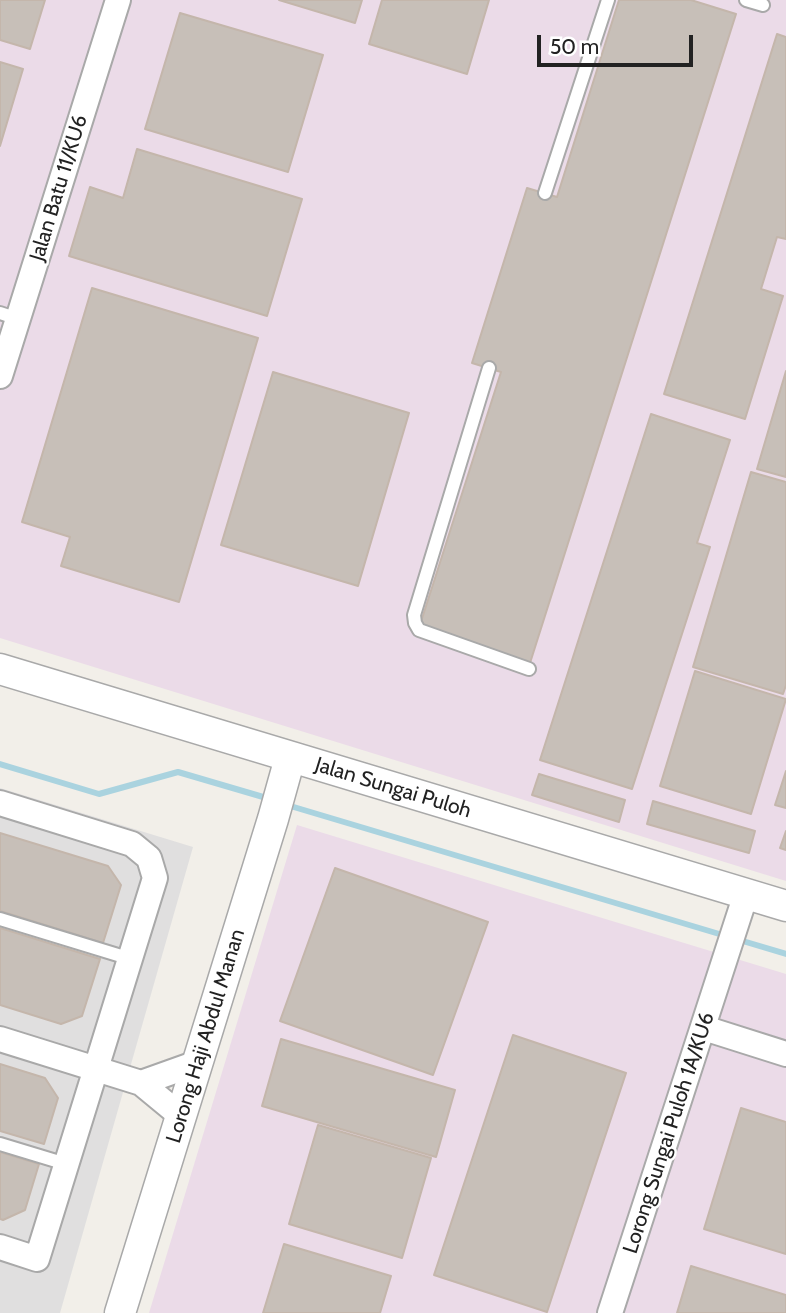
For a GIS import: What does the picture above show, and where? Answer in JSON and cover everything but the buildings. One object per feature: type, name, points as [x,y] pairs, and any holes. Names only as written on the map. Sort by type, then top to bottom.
[{"type":"street","name":"Jalan Batu 11/KU6","points":[[0,376],[9,316],[118,0]]},
{"type":"street","name":"Jalan Sungai Puloh","points":[[0,669],[287,768],[742,907],[786,906]]},
{"type":"street","name":"Lorong Haji Abdul Manan","points":[[120,1313],[287,768]]},
{"type":"street","points":[[0,803],[132,844],[149,858],[155,878],[37,1259],[0,1247]]},
{"type":"street","name":"Lorong Sungai Puloh 1A/KU6","points":[[610,1313],[742,907]]},
{"type":"street","points":[[704,1028],[786,1054]]},
{"type":"street","points":[[0,1039],[141,1083],[181,1116]]},
{"type":"street","points":[[141,1083],[197,1063]]},
{"type":"lane","points":[[545,193],[608,0]]},
{"type":"lane","points":[[746,0],[762,5]]},
{"type":"lane","points":[[489,368],[414,615],[415,623],[419,630],[529,669]]},
{"type":"lane","points":[[0,919],[131,959]]},
{"type":"lane","points":[[0,1144],[66,1164]]},
{"type":"shaded area","points":[[0,0],[786,0],[786,881],[0,638]]},
{"type":"shaded area","points":[[0,788],[193,847],[60,1313],[0,1313]]},
{"type":"shaded area","points":[[297,825],[786,974],[786,1313],[149,1313]]},
{"type":"waterway","points":[[0,764],[99,794],[178,772],[270,799]]},
{"type":"waterway","points":[[287,805],[726,936]]},
{"type":"waterway","points":[[736,939],[786,954]]}]
